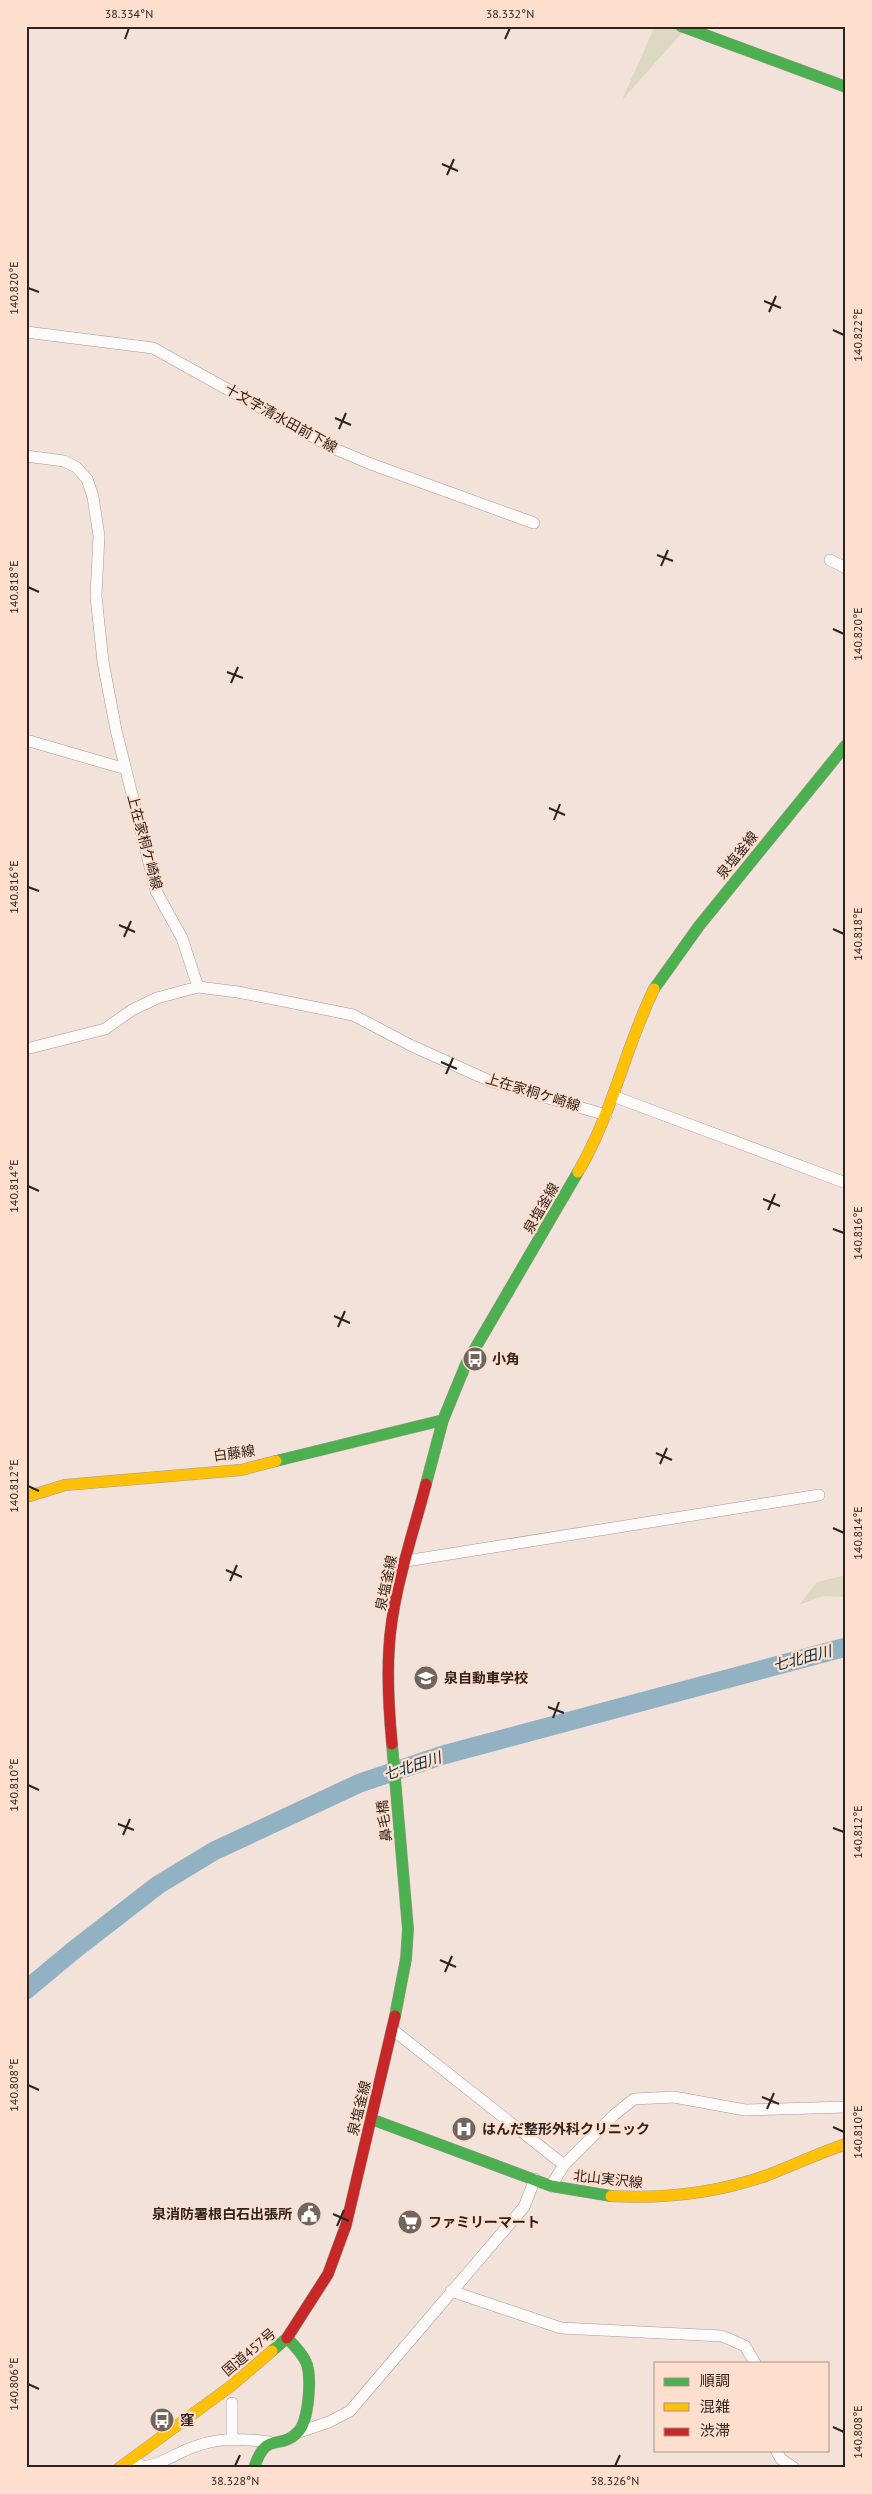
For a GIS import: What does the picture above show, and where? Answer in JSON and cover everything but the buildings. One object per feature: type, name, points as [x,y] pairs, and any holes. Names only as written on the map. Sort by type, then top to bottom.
[{"type":"main road","points":[[681,26],[846,87]]},
{"type":"main road","name":"泉塩釜線","points":[[391,1738],[387,1680],[389,1646],[406,1561],[443,1420],[466,1364],[585,1161],[606,1115],[642,1014],[657,984],[699,926],[846,745]]},
{"type":"main road","name":"白藤線","points":[[26,1497],[65,1485],[241,1470],[443,1420]]},
{"type":"main road","name":"鼻毛橋","points":[[391,1738],[404,1871]]},
{"type":"main road","name":"泉塩釜線","points":[[287,2338],[314,2299],[338,2249],[371,2119],[393,2030],[406,1959],[408,1929],[404,1871]]},
{"type":"main road","name":"北山実沢線","points":[[371,2119],[551,2186],[580,2193],[625,2198],[691,2195],[767,2176],[846,2144]]},
{"type":"main road","name":"国道457号","points":[[119,2468],[231,2386],[287,2338],[303,2354],[311,2373],[304,2418],[298,2432]]},
{"type":"main road","points":[[254,2468],[262,2446],[269,2442],[293,2436],[298,2432]]},
{"type":"street","name":"十文字清水田前下線","points":[[26,332],[154,348],[336,449],[371,464],[534,523]]},
{"type":"street","name":"上在家桐ケ崎線","points":[[26,456],[64,461],[76,467],[87,479],[93,498],[99,536],[96,596],[103,662],[126,769],[156,891],[182,938],[198,987],[238,992],[353,1015],[410,1045],[490,1081],[606,1115]]},
{"type":"street","points":[[830,560],[846,568]]},
{"type":"street","points":[[26,740],[126,769]]},
{"type":"street","points":[[26,1049],[105,1029],[132,1010],[157,998],[198,987]]},
{"type":"street","points":[[613,1096],[846,1183]]},
{"type":"street","points":[[406,1561],[819,1495]]},
{"type":"street","points":[[393,2030],[564,2165]]},
{"type":"street","points":[[551,2186],[564,2165],[614,2115],[634,2100],[674,2097],[745,2110],[846,2107]]},
{"type":"street","points":[[298,2432],[330,2422],[350,2410],[450,2291],[524,2207],[535,2179]]},
{"type":"street","points":[[450,2291],[562,2328],[722,2336],[745,2346],[754,2362]]},
{"type":"street","points":[[232,2403],[232,2437]]},
{"type":"street","points":[[132,2459],[144,2467],[153,2466],[188,2449],[232,2437],[269,2442]]},
{"type":"street","points":[[777,2452],[781,2459],[794,2468]]},
{"type":"shaded area","points":[[655,26],[688,26],[622,100]]},
{"type":"shaded area","points":[[846,1575],[846,1597],[823,1596],[799,1605],[817,1582]]},
{"type":"waterway","name":"七北田川","points":[[26,1990],[158,1885],[214,1851],[360,1783],[443,1755],[846,1647]]},
{"type":"traffic: fast","points":[[681,26],[846,87]]},
{"type":"traffic: fast","points":[[654,989],[699,926],[846,745]]},
{"type":"traffic: fast","points":[[426,1484],[443,1420],[466,1364],[578,1172]]},
{"type":"traffic: fast","points":[[276,1461],[443,1420]]},
{"type":"traffic: fast","points":[[392,1744],[408,1929],[406,1959],[395,2016]]},
{"type":"traffic: fast","points":[[371,2119],[551,2186],[611,2196]]},
{"type":"traffic: fast","points":[[254,2468],[259,2456],[268,2445],[285,2441],[298,2432],[302,2426],[307,2409],[309,2377],[306,2362],[298,2349],[287,2338],[272,2351]]},
{"type":"traffic: slow","points":[[578,1172],[600,1128],[654,989]]},
{"type":"traffic: slow","points":[[26,1497],[65,1485],[241,1470],[276,1461]]},
{"type":"traffic: slow","points":[[611,2196],[651,2197],[729,2186],[768,2175],[846,2144]]},
{"type":"traffic: slow","points":[[119,2468],[231,2386],[272,2351]]},
{"type":"traffic: jam","points":[[392,1744],[388,1685],[391,1628],[398,1586],[426,1484]]},
{"type":"traffic: jam","points":[[287,2338],[328,2274],[346,2225],[395,2016]]},
{"type":"place","name":"小角","points":[[475,1359]]},
{"type":"place","name":"泉自動車学校","points":[[426,1678]]},
{"type":"place","name":"はんだ整形外科クリニック","points":[[464,2129]]},
{"type":"place","name":"泉消防署根白石出張所","points":[[309,2214]]},
{"type":"place","name":"ファミリーマート","points":[[410,2222]]},
{"type":"place","name":"窪","points":[[162,2420]]}]
